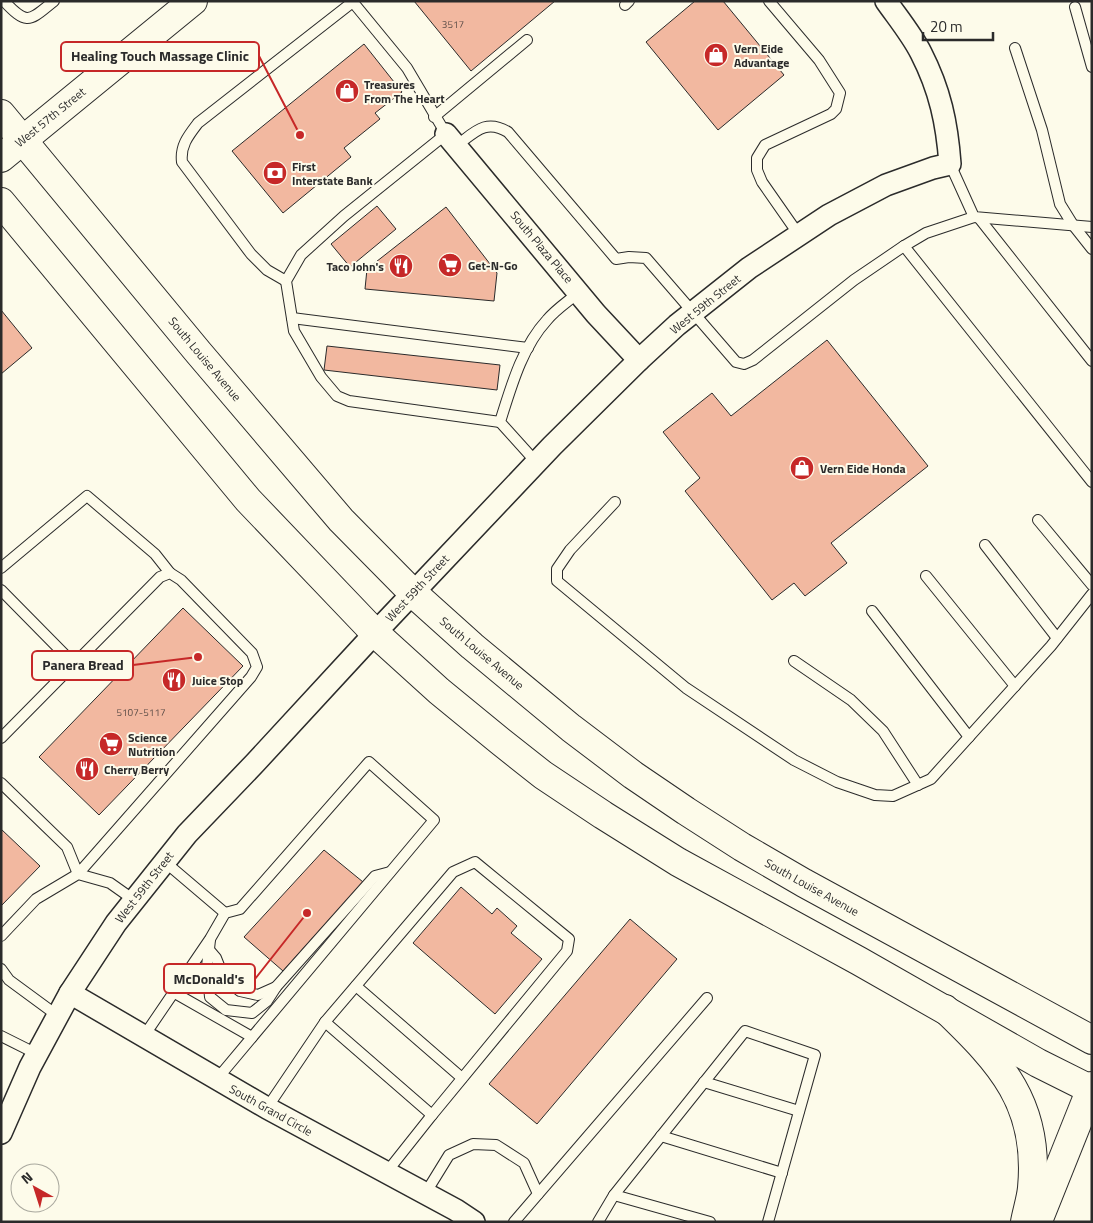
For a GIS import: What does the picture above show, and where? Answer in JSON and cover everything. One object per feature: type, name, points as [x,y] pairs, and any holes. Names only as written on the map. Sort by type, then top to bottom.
[{"type":"main road","name":"West 57th Street","points":[[1,158],[193,1]]},
{"type":"main road","name":"South Louise Avenue","points":[[1,114],[198,352],[329,505],[413,593],[472,646],[571,728],[633,775],[742,847],[804,883],[1092,1040]]},
{"type":"main road","points":[[1,202],[248,500],[375,633],[439,691],[500,742],[603,815],[678,862],[945,1009],[1038,1063],[1091,1088],[1038,1222]]},
{"type":"main road","points":[[945,1009],[980,1043],[999,1065],[1013,1086],[1023,1107],[1030,1132],[1033,1159],[1032,1190],[1025,1222]]},
{"type":"street","points":[[886,1],[921,52],[941,101],[948,134],[950,164]]},
{"type":"street","name":"South Plaza Place","points":[[445,132],[596,314],[639,360]]},
{"type":"street","name":"West 59th Street","points":[[1,1132],[37,1054],[70,993],[116,923],[134,900],[187,834],[256,763],[536,462],[639,360],[693,312],[748,268],[829,215],[886,185],[950,164]]},
{"type":"street","name":"South Grand Circle","points":[[70,993],[267,1108],[474,1222]]},
{"type":"lane","points":[[4,1],[22,18],[28,19],[34,17],[54,1]]},
{"type":"lane","points":[[769,1],[819,60],[840,94],[836,109],[831,114],[765,146],[757,158],[757,170],[762,182],[798,235]]},
{"type":"lane","points":[[286,281],[267,270],[250,254],[182,162],[180,151],[187,137],[198,124],[353,2],[407,68],[445,132]]},
{"type":"lane","points":[[1075,7],[1092,66]]},
{"type":"lane","points":[[527,40],[445,132],[344,216],[301,255],[286,281],[294,331],[321,378],[337,396],[348,401],[500,422],[536,462]]},
{"type":"lane","points":[[1015,48],[1042,130],[1060,204],[1092,250]]},
{"type":"lane","points":[[445,132],[493,125],[508,132],[616,259],[628,257],[646,258],[736,362],[744,364],[754,360],[854,280],[904,246],[926,234],[976,218],[1092,227]]},
{"type":"lane","points":[[950,164],[976,218],[1092,361]]},
{"type":"lane","points":[[904,246],[1092,482]]},
{"type":"lane","points":[[500,422],[511,385],[528,348],[546,320],[579,292]]},
{"type":"lane","points":[[292,318],[528,348]]},
{"type":"lane","points":[[1,568],[88,496],[181,580],[252,653],[257,668],[78,874],[36,899],[1,936]]},
{"type":"lane","points":[[615,502],[570,550],[557,569],[557,581],[686,688],[794,760],[837,782],[874,795],[894,796],[931,779],[1057,638],[1092,594]]},
{"type":"lane","points":[[1038,520],[1092,585]]},
{"type":"lane","points":[[985,545],[1057,638]]},
{"type":"lane","points":[[1,738],[160,577],[170,572]]},
{"type":"lane","points":[[926,576],[1015,686]]},
{"type":"lane","points":[[1,590],[74,664]]},
{"type":"lane","points":[[872,611],[969,737]]},
{"type":"lane","points":[[794,661],[851,700],[883,731],[918,785]]},
{"type":"lane","points":[[144,1036],[210,939],[225,913],[240,909],[369,762],[434,820],[217,1079]]},
{"type":"lane","points":[[1,783],[67,847],[78,874]]},
{"type":"lane","points":[[165,862],[225,913]]},
{"type":"lane","points":[[267,1108],[325,1022],[453,872],[475,862],[569,939],[567,951],[386,1172]]},
{"type":"lane","points":[[210,939],[207,966],[210,997],[226,1010],[252,1013],[267,1001],[276,987],[375,876],[390,872]]},
{"type":"lane","points":[[78,874],[110,883],[134,900]]},
{"type":"lane","points":[[210,950],[216,958],[224,978],[240,991],[258,995],[276,987]]},
{"type":"lane","points":[[1,970],[9,980],[58,1016]]},
{"type":"lane","points":[[356,986],[462,1078]]},
{"type":"lane","points":[[173,992],[252,1037]]},
{"type":"lane","points":[[514,1222],[707,998]]},
{"type":"lane","points":[[325,1022],[432,1115]]},
{"type":"lane","points":[[598,1222],[614,1195],[745,1030],[815,1055],[768,1222]]},
{"type":"lane","points":[[1,1036],[37,1054]]},
{"type":"lane","points":[[704,1082],[799,1111]]},
{"type":"lane","points":[[660,1136],[782,1173]]},
{"type":"lane","points":[[425,1194],[449,1155],[473,1144],[496,1145],[524,1163],[538,1194]]},
{"type":"lane","points":[[614,1195],[710,1222]]},
{"type":"building","points":[[414,1],[555,1],[471,71]]},
{"type":"building","points":[[695,1],[723,1],[784,75],[718,130],[646,42]]},
{"type":"building","points":[[364,44],[402,92],[375,113],[380,119],[344,148],[351,157],[283,213],[232,151]]},
{"type":"building","points":[[377,206],[396,229],[350,267],[331,244]]},
{"type":"building","points":[[446,207],[497,273],[494,301],[365,289],[367,269]]},
{"type":"building","points":[[1,310],[32,348],[1,374]]},
{"type":"building","points":[[827,340],[928,466],[831,543],[847,563],[805,596],[794,583],[772,600],[685,491],[700,478],[663,432],[712,393],[731,416]]},
{"type":"building","points":[[327,346],[500,365],[497,390],[324,370]]},
{"type":"building","points":[[183,608],[243,666],[99,815],[39,757]]},
{"type":"building","points":[[1,829],[40,866],[1,906]]},
{"type":"building","points":[[324,850],[363,882],[283,971],[244,937]]},
{"type":"building","points":[[461,887],[492,914],[497,908],[517,926],[511,933],[542,959],[495,1014],[413,943]]},
{"type":"building","points":[[630,919],[677,959],[537,1124],[489,1084]]},
{"type":"place","name":"Vern Eide Advantage","points":[[716,55]]},
{"type":"place","name":"Treasures From The Heart","points":[[347,91]]},
{"type":"place","name":"Healing Touch Massage Clinic","points":[[300,135]]},
{"type":"place","name":"First Interstate Bank","points":[[275,173]]},
{"type":"place","name":"Get-N-Go","points":[[450,265]]},
{"type":"place","name":"Taco John's","points":[[401,266]]},
{"type":"place","name":"Vern Eide Honda","points":[[802,468]]},
{"type":"place","name":"Panera Bread","points":[[198,657]]},
{"type":"place","name":"Juice Stop","points":[[174,680]]},
{"type":"place","name":"Science Nutrition","points":[[111,744]]},
{"type":"place","name":"Cherry Berry","points":[[87,769]]},
{"type":"place","name":"McDonald's","points":[[307,913]]}]
